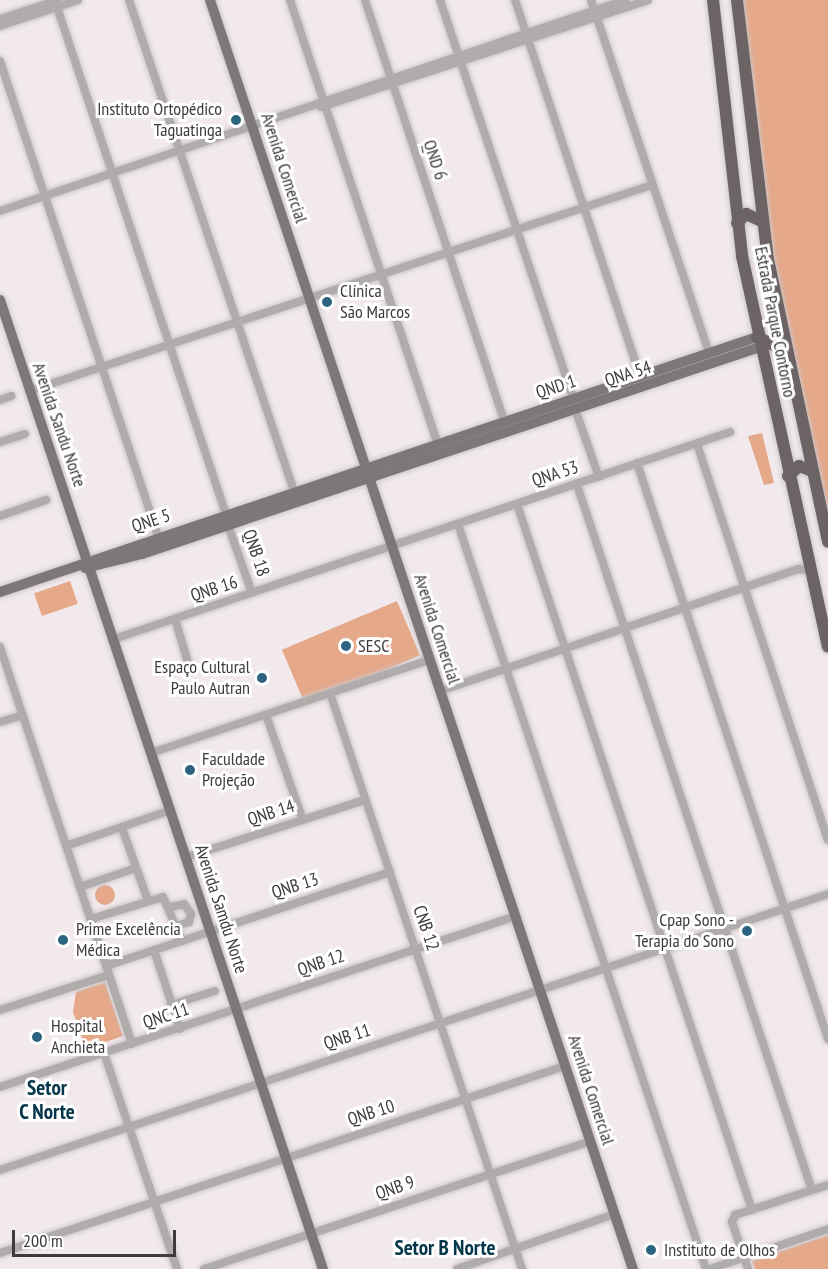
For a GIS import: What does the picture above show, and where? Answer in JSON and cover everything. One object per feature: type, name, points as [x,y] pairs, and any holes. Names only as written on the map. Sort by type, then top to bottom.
[{"type":"highway","name":"Estrada Parque Contorno","points":[[713,0],[737,223],[758,342],[784,451],[806,567],[827,642]]},
{"type":"highway","name":"Estrada Parque Contorno","points":[[737,0],[762,221],[786,351],[828,542]]},
{"type":"highway","points":[[737,223],[747,214],[762,221]]},
{"type":"highway","points":[[758,342],[786,351]]},
{"type":"highway","points":[[784,451],[796,458],[807,448]]},
{"type":"highway","points":[[788,476],[800,465],[812,471]]},
{"type":"main road","name":"Avenida Comercial","points":[[210,0],[633,1269]]},
{"type":"main road","name":"Avenida Sandu Norte","points":[[0,300],[88,564]]},
{"type":"main road","name":"QND 1","points":[[299,493],[365,467],[409,459],[437,444],[504,421],[534,417],[574,404],[640,376],[709,353],[730,352],[758,342]]},
{"type":"main road","name":"QNA 54","points":[[574,404],[730,352]]},
{"type":"main road","points":[[0,592],[123,554],[142,554],[227,519],[299,493],[369,478],[409,459],[534,417]]},
{"type":"main road","name":"QNE 5","points":[[123,554],[138,543],[158,536],[227,519]]},
{"type":"main road","points":[[138,543],[142,554]]},
{"type":"main road","name":"Avenida Samdu Norte","points":[[88,564],[263,1082],[323,1269]]},
{"type":"street","points":[[0,20],[56,2],[78,0]]},
{"type":"street","points":[[129,0],[238,322],[299,493]]},
{"type":"street","points":[[290,0],[437,444]]},
{"type":"street","name":"QND 6","points":[[364,0],[504,421]]},
{"type":"street","points":[[440,0],[599,477]]},
{"type":"street","points":[[515,0],[640,376]]},
{"type":"street","points":[[591,0],[709,353]]},
{"type":"street","points":[[595,14],[625,0]]},
{"type":"street","points":[[0,211],[595,14],[648,0]]},
{"type":"street","points":[[0,26],[56,2]]},
{"type":"street","name":"QNB 18","points":[[56,2],[252,593]]},
{"type":"street","points":[[0,61],[158,536]]},
{"type":"street","points":[[29,391],[652,184]]},
{"type":"street","points":[[0,400],[11,396]]},
{"type":"street","name":"QNA 53","points":[[391,546],[730,432]]},
{"type":"street","points":[[0,442],[25,434]]},
{"type":"street","points":[[697,444],[828,840]]},
{"type":"street","points":[[637,464],[828,1039]]},
{"type":"street","points":[[577,484],[812,1190]]},
{"type":"street","points":[[0,516],[46,500]]},
{"type":"street","points":[[518,504],[752,1210]]},
{"type":"street","points":[[458,524],[706,1269]]},
{"type":"street","name":"QNB 16","points":[[114,639],[391,546]]},
{"type":"street","points":[[440,691],[806,567]]},
{"type":"street","points":[[175,619],[189,666]]},
{"type":"street","points":[[0,647],[132,1044]]},
{"type":"street","points":[[151,753],[429,660]]},
{"type":"street","name":"CNB 12","points":[[330,693],[522,1269]]},
{"type":"street","points":[[0,723],[23,715]]},
{"type":"street","points":[[266,715],[303,820]]},
{"type":"street","name":"QNB 14","points":[[187,857],[365,800]]},
{"type":"street","points":[[66,846],[171,810]]},
{"type":"street","points":[[122,828],[147,898]]},
{"type":"street","points":[[80,887],[136,868]]},
{"type":"street","name":"QNB 13","points":[[0,1010],[108,970],[154,950],[390,872]]},
{"type":"street","name":"QNB 11","points":[[0,1170],[828,894]]},
{"type":"street","points":[[90,919],[147,898],[170,904],[184,904],[192,914],[177,926]]},
{"type":"street","points":[[170,904],[182,941]]},
{"type":"street","name":"QNB 12","points":[[237,1009],[516,916]]},
{"type":"street","points":[[154,950],[180,1029]]},
{"type":"street","points":[[171,1005],[215,991]]},
{"type":"street","name":"QNC 11","points":[[0,1087],[237,1009]]},
{"type":"street","points":[[104,1053],[177,1269]]},
{"type":"street","name":"QNB 10","points":[[0,1253],[565,1066]]},
{"type":"street","name":"QNB 9","points":[[204,1269],[590,1141]]},
{"type":"street","points":[[748,1269],[732,1222],[752,1210],[828,1185]]},
{"type":"street","points":[[457,1269],[615,1214]]},
{"type":"street","points":[[710,1269],[828,1229]]},
{"type":"shaded area","points":[[743,0],[828,0],[828,515],[772,255]]},
{"type":"shaded area","points":[[762,433],[774,483],[764,485],[748,436]]},
{"type":"shaded area","points":[[70,581],[78,604],[42,616],[34,593]]},
{"type":"shaded area","name":"SESC","points":[[397,601],[420,655],[305,704],[282,650]]},
{"type":"shaded area","points":[[105,885],[112,888],[115,895],[112,902],[105,905],[98,902],[95,895],[98,888]]},
{"type":"shaded area","points":[[105,982],[123,1036],[86,1049],[73,1012],[76,992],[67,995]]},
{"type":"shaded area","points":[[828,1235],[828,1269],[755,1269],[752,1261]]},
{"type":"place","name":"Instituto Ortopédico Taguatinga","points":[[236,120]]},
{"type":"place","name":"Clínica São Marcos","points":[[327,302]]},
{"type":"place","name":"SESC","points":[[346,646]]},
{"type":"place","name":"Espaço Cultural Paulo Autran","points":[[262,678]]},
{"type":"place","name":"Faculdade Projeção","points":[[190,770]]},
{"type":"place","name":"Cpap Sono - Terapia do Sono","points":[[747,931]]},
{"type":"place","name":"Prime Excelência Médica","points":[[63,940]]},
{"type":"place","name":"Hospital Anchieta","points":[[37,1037]]},
{"type":"place","name":"Instituto de Olhos","points":[[651,1250]]},
{"type":"district","name":"Setor C Norte","points":[[47,1100]]},
{"type":"district","name":"Setor B Norte","points":[[445,1248]]}]
